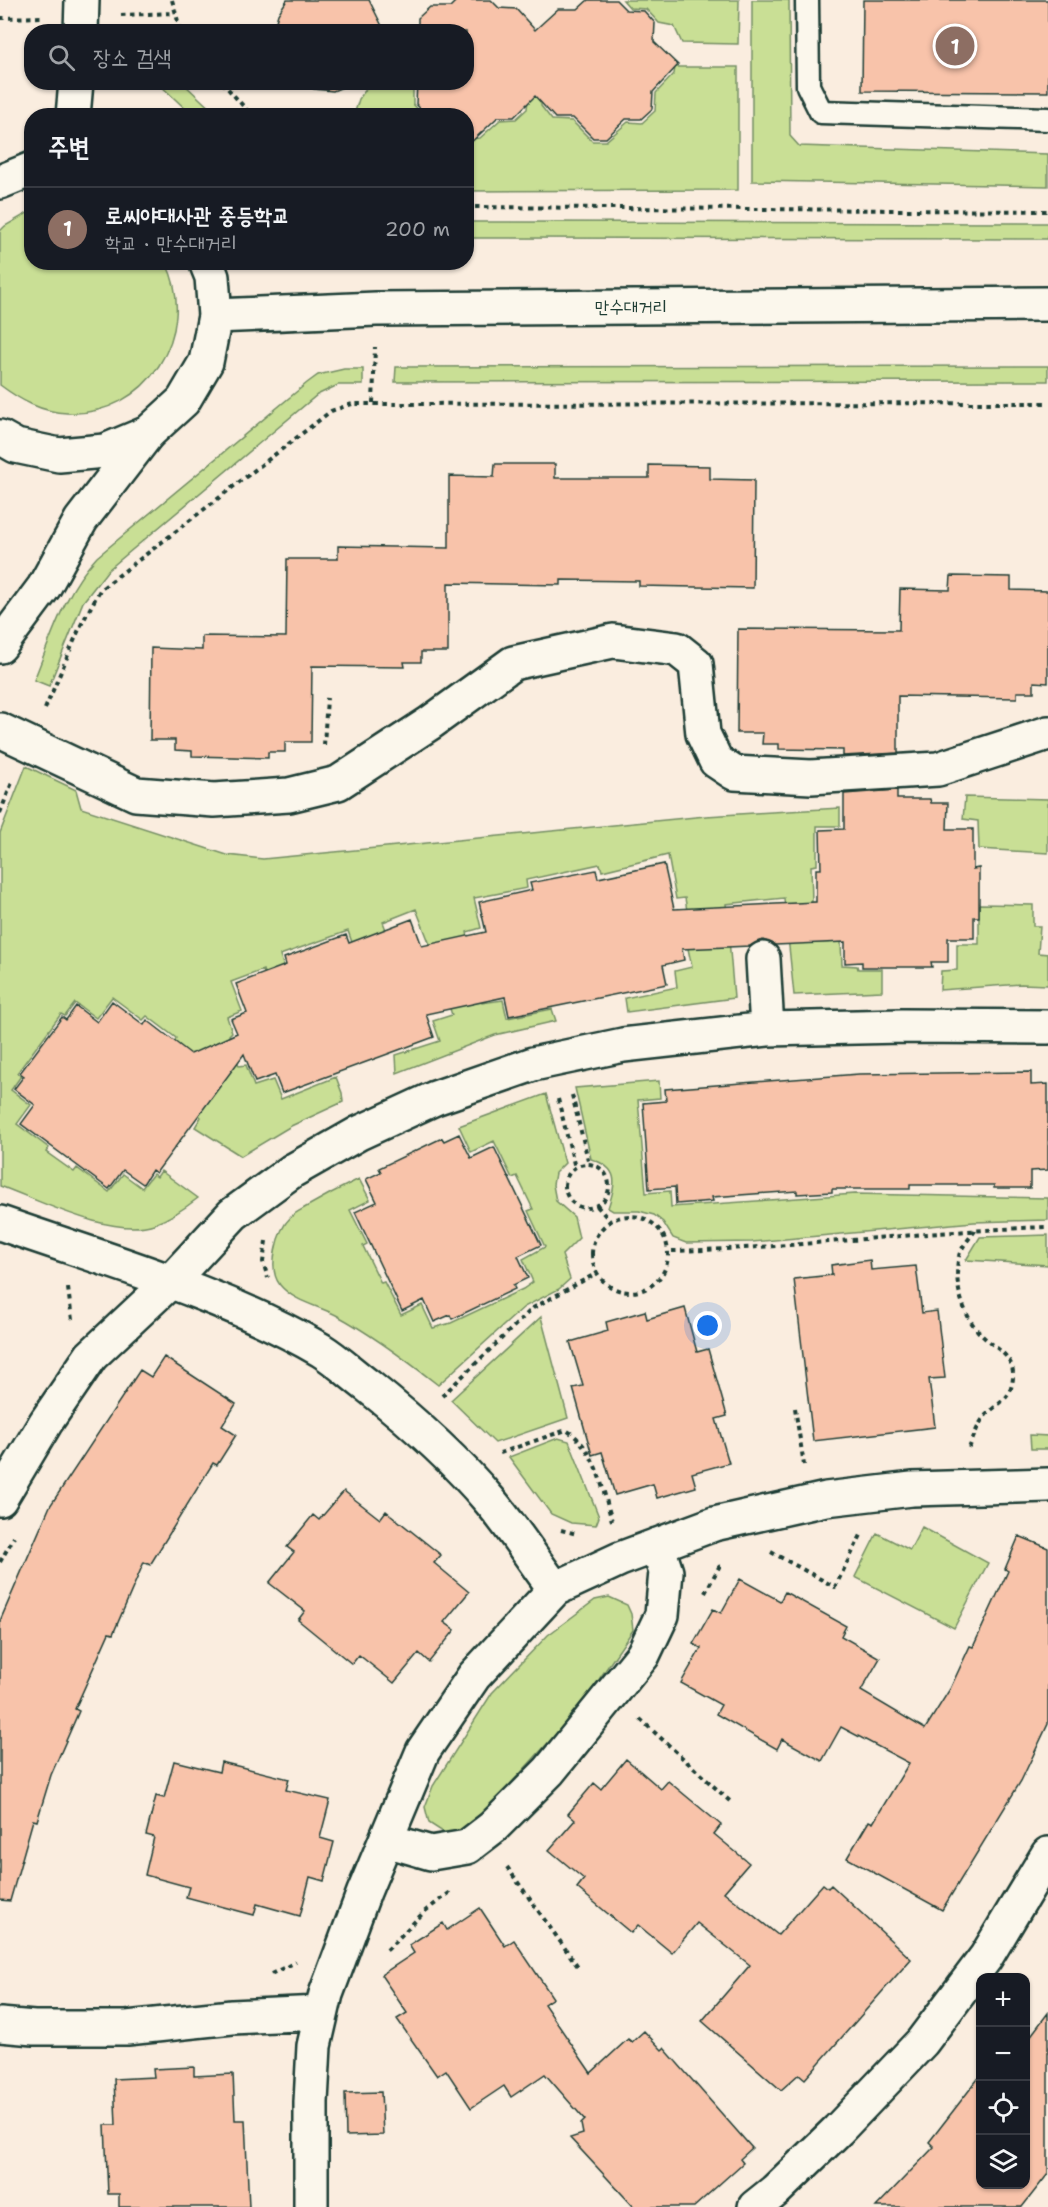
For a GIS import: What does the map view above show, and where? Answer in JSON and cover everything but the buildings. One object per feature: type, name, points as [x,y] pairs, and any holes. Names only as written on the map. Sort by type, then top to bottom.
[{"type":"street","points":[[81,0],[81,24]]},
{"type":"street","points":[[74,108],[75,90]]},
{"type":"street","points":[[0,182],[24,172]]},
{"type":"street","points":[[0,646],[44,586],[81,520],[148,433],[183,401],[206,362],[215,316],[212,277],[209,270]]},
{"type":"street","name":"만수대거리","points":[[215,316],[376,309],[1048,304]]},
{"type":"street","points":[[0,437],[16,446],[59,455],[105,451],[148,433]]},
{"type":"street","points":[[0,730],[136,794],[214,800],[289,795],[338,783],[430,723],[513,663],[613,641],[677,649],[696,664],[704,734],[716,761],[734,772],[811,777],[938,769],[1048,733]]},
{"type":"street","points":[[763,958],[767,1029]]},
{"type":"street","points":[[0,1499],[46,1422],[92,1356],[171,1281],[233,1214],[292,1171],[359,1133],[435,1098],[533,1064],[623,1045],[767,1029],[902,1026],[1048,1027]]},
{"type":"street","points":[[0,1223],[171,1281],[243,1310],[322,1351],[442,1448],[491,1502],[555,1589]]},
{"type":"street","points":[[311,2207],[311,2102],[314,2046],[326,1994],[360,1902],[423,1751],[474,1676],[555,1589],[620,1559],[714,1524],[826,1499],[912,1490],[1048,1485]]},
{"type":"street","points":[[386,1840],[431,1853],[467,1846],[493,1827],[549,1771],[643,1655],[662,1615],[666,1572],[657,1545]]},
{"type":"street","points":[[755,2207],[776,2191],[838,2130],[922,2042],[986,1957],[1048,1854]]},
{"type":"street","points":[[0,2025],[34,2028],[127,2028],[232,2016],[321,2013]]},
{"type":"lane","points":[[807,0],[808,86],[822,112],[1048,118]]},
{"type":"path","points":[[172,0],[180,24]]},
{"type":"path","points":[[229,90],[245,108]]},
{"type":"path","points":[[474,207],[1048,211]]},
{"type":"path","points":[[43,712],[80,627],[100,590],[331,411],[352,404],[1048,404]]},
{"type":"path","points":[[324,747],[327,698]]},
{"type":"path","points":[[571,1091],[589,1164]]},
{"type":"path","points":[[557,1096],[575,1168]]},
{"type":"path","points":[[589,1164],[599,1168],[607,1176],[609,1188],[606,1198],[597,1206],[586,1208],[575,1204],[567,1196],[565,1185],[569,1174],[575,1168],[589,1164]]},
{"type":"path","points":[[597,1206],[610,1221]]},
{"type":"path","points":[[624,1216],[639,1217],[652,1224],[663,1234],[668,1248],[667,1263],[660,1277],[649,1287],[635,1292],[620,1291],[607,1285],[597,1273],[592,1259],[592,1245],[599,1231],[610,1221],[624,1216]]},
{"type":"path","points":[[672,1251],[753,1249],[976,1229],[1048,1227]]},
{"type":"path","points":[[966,1487],[969,1448],[986,1415],[1006,1399],[1012,1384],[1013,1367],[1003,1351],[978,1332],[967,1317],[963,1303],[958,1277],[959,1255],[976,1229]]},
{"type":"path","points":[[269,1236],[264,1244],[263,1262],[272,1285]]},
{"type":"path","points":[[438,1401],[533,1308],[597,1273]]},
{"type":"path","points":[[60,1280],[68,1288],[73,1316],[70,1328]]},
{"type":"path","points":[[795,1408],[805,1474]]},
{"type":"path","points":[[492,1450],[496,1455],[566,1430],[578,1437],[595,1466],[615,1531]]},
{"type":"path","points":[[553,1523],[560,1530],[585,1536]]},
{"type":"path","points":[[762,1547],[835,1587],[865,1527]]},
{"type":"path","points":[[703,1596],[719,1567],[727,1561]]},
{"type":"path","points":[[635,1715],[733,1804]]},
{"type":"path","points":[[506,1865],[579,1968]]},
{"type":"path","points":[[385,1951],[424,1912],[462,1884]]},
{"type":"path","points":[[264,1978],[304,1958]]},
{"type":"green space","points":[[623,0],[739,0],[738,44],[682,43],[674,26],[659,23],[646,9],[630,8]]},
{"type":"green space","points":[[752,0],[789,0],[790,136],[799,146],[1048,154],[1048,186],[752,181]]},
{"type":"green space","points":[[675,67],[738,67],[738,190],[474,191],[474,138],[480,138],[500,120],[516,119],[527,109],[529,90],[541,87],[541,106],[552,120],[572,121],[592,141],[606,141],[628,122],[642,123],[655,111],[656,93],[674,74]]},
{"type":"green space","points":[[165,90],[190,90],[210,108],[185,108]]},
{"type":"green space","points":[[365,90],[413,90],[413,104],[417,108],[356,108]]},
{"type":"green space","points":[[24,215],[24,270],[168,270],[175,290],[176,317],[170,342],[159,366],[142,386],[121,401],[95,411],[67,413],[31,404],[0,385],[0,231]]},
{"type":"green space","points":[[474,222],[1048,223],[1048,239],[474,238]]},
{"type":"green space","points":[[1048,366],[1048,381],[395,382],[396,367]]},
{"type":"green space","points":[[344,369],[363,369],[363,385],[338,385],[317,395],[108,570],[83,602],[49,686],[34,680],[67,600],[97,557],[307,383],[318,375]]},
{"type":"green space","points":[[26,766],[76,790],[81,808],[227,855],[263,859],[706,816],[840,808],[840,826],[817,826],[817,865],[811,866],[812,902],[817,902],[818,943],[841,942],[842,965],[857,966],[858,969],[882,969],[882,991],[794,995],[784,898],[726,904],[734,998],[627,1012],[625,998],[677,987],[675,971],[692,967],[687,944],[692,943],[685,898],[676,899],[668,855],[602,871],[600,864],[526,880],[527,888],[474,898],[481,928],[467,932],[482,1003],[503,1000],[507,1018],[552,1009],[556,1021],[495,1035],[397,1073],[396,1055],[440,1041],[433,1021],[452,1015],[416,909],[383,922],[388,935],[354,948],[348,931],[280,955],[286,974],[267,982],[263,970],[231,982],[242,1011],[227,1017],[232,1032],[229,1035],[239,1066],[246,1065],[254,1086],[273,1080],[281,1099],[336,1077],[343,1102],[291,1126],[241,1156],[195,1127],[201,1117],[197,1113],[174,1043],[176,1038],[147,1016],[143,1020],[112,997],[96,1018],[75,1003],[65,1016],[61,1014],[17,1073],[21,1076],[11,1090],[31,1105],[17,1124],[49,1148],[46,1152],[74,1172],[77,1168],[109,1192],[123,1174],[142,1188],[153,1174],[157,1177],[161,1171],[198,1198],[177,1213],[154,1224],[137,1227],[98,1222],[0,1186],[0,833]]},
{"type":"green space","points":[[965,797],[1048,799],[1048,853],[979,849],[978,821],[963,819]]},
{"type":"green space","points":[[979,904],[1033,905],[1033,926],[1040,926],[1038,953],[1048,954],[1048,985],[1021,984],[940,990],[941,971],[957,970],[957,944],[979,944]]},
{"type":"green space","points":[[659,1081],[660,1098],[638,1100],[646,1193],[670,1191],[671,1207],[855,1194],[1048,1198],[1048,1220],[974,1222],[752,1242],[686,1243],[673,1238],[663,1222],[654,1215],[639,1211],[613,1211],[608,1208],[613,1191],[613,1178],[607,1167],[591,1159],[575,1088]]},
{"type":"green space","points":[[546,1094],[565,1163],[555,1173],[553,1185],[556,1201],[574,1217],[579,1238],[562,1255],[570,1279],[559,1289],[524,1307],[438,1385],[363,1331],[336,1315],[299,1299],[285,1291],[280,1285],[276,1278],[274,1260],[278,1240],[286,1223],[298,1212],[359,1179],[370,1200],[350,1210],[367,1244],[363,1246],[381,1283],[384,1282],[401,1315],[422,1305],[433,1328],[451,1323],[533,1282],[523,1259],[545,1247],[528,1211],[533,1209],[517,1176],[512,1178],[494,1141],[471,1152],[459,1126]]},
{"type":"green space","points":[[1048,1235],[1048,1265],[966,1260],[980,1237]]},
{"type":"green space","points":[[541,1317],[568,1418],[495,1443],[451,1400]]},
{"type":"green space","points":[[1030,1435],[1048,1436],[1048,1449],[1031,1449]]},
{"type":"green space","points":[[558,1438],[569,1441],[599,1517],[596,1525],[571,1523],[551,1514],[509,1457]]},
{"type":"green space","points":[[922,1527],[988,1563],[954,1628],[855,1577],[877,1533],[910,1550]]},
{"type":"green space","points":[[609,1597],[627,1605],[633,1630],[578,1710],[494,1802],[459,1833],[446,1834],[429,1823],[425,1807],[433,1786],[492,1693],[548,1635],[595,1600]]},
{"type":"place","name":"로씨야대사관 중등학교","points":[[955,46]]}]
